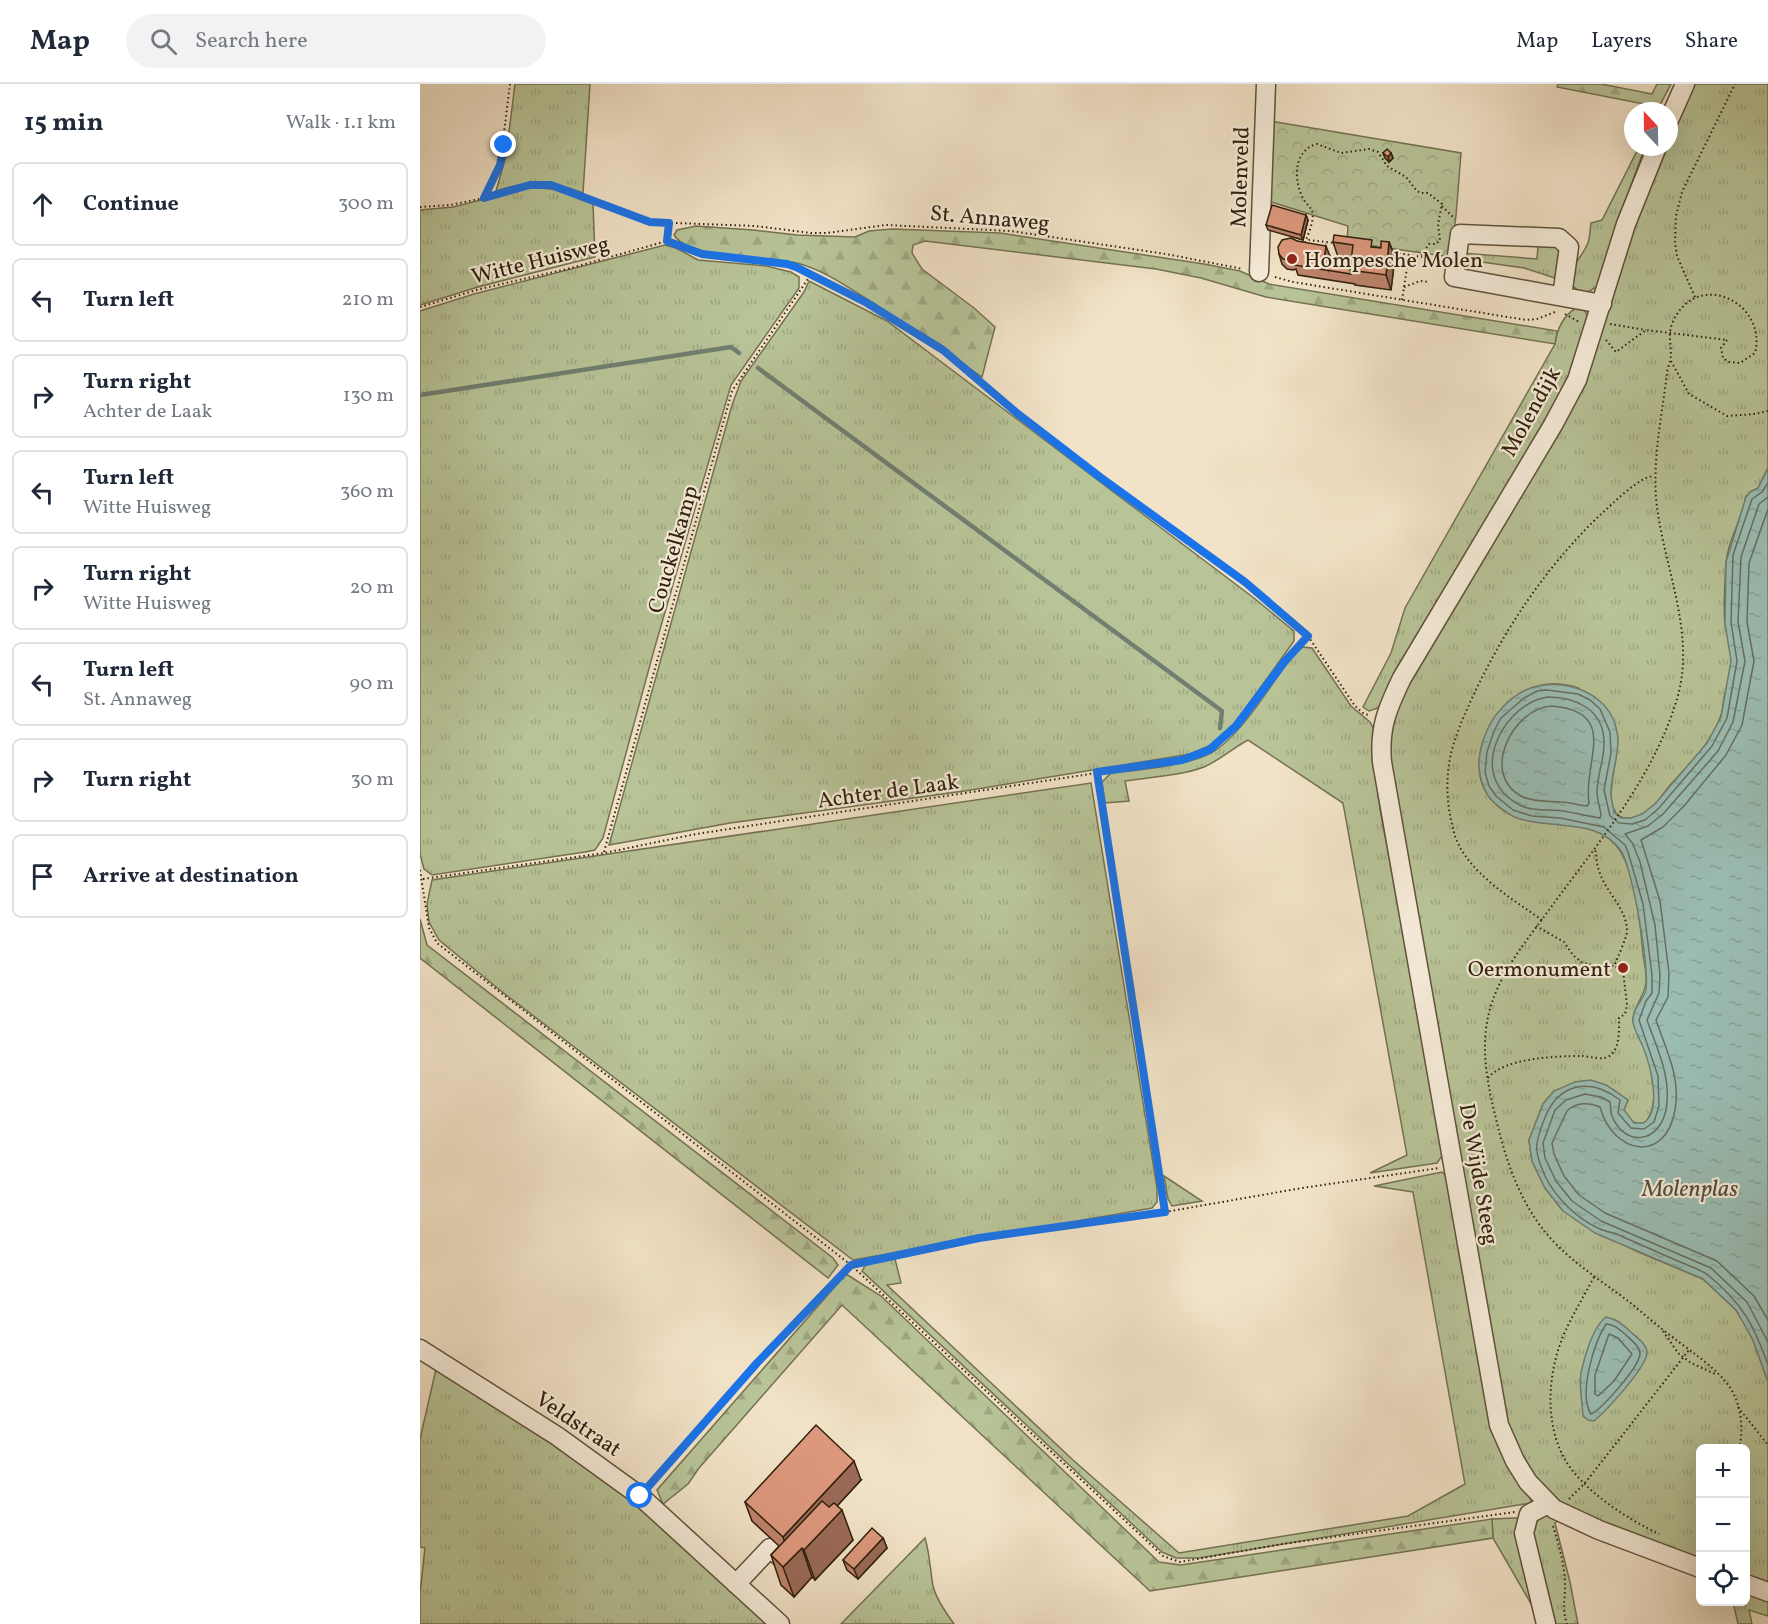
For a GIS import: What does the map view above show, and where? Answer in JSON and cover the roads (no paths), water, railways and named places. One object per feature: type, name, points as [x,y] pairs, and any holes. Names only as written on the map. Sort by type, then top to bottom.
[{"type":"street","name":"Molenveld","points":[[1259,272],[1266,84]]},
{"type":"street","points":[[1677,102],[1685,84]]},
{"type":"street","name":"Molendijk","points":[[1402,678],[1553,425],[1577,380],[1626,224],[1653,156]]},
{"type":"street","points":[[1560,303],[1569,247],[1559,238],[1460,234],[1454,262],[1454,277],[1560,303],[1597,318]]},
{"type":"street","name":"De Wijde Steeg","points":[[1402,678],[1384,719],[1380,741],[1382,762],[1499,1425],[1519,1468],[1528,1482],[1551,1507],[1599,1530],[1696,1566]]},
{"type":"street","name":"Veldstraat","points":[[420,1349],[557,1436],[640,1496],[780,1624]]},
{"type":"street","points":[[1546,1624],[1524,1533],[1529,1514],[1551,1507]]},
{"type":"street","points":[[736,1584],[770,1548],[785,1561]]},
{"type":"street","points":[[1750,1585],[1768,1592]]},
{"type":"water","name":"Molenplas","points":[[1768,468],[1768,1382],[1753,1340],[1736,1310],[1703,1279],[1595,1233],[1563,1211],[1545,1188],[1532,1161],[1529,1140],[1543,1104],[1554,1091],[1575,1082],[1591,1080],[1606,1085],[1628,1100],[1624,1110],[1634,1123],[1643,1123],[1649,1117],[1654,1099],[1653,1087],[1646,1055],[1633,1022],[1637,1006],[1645,993],[1646,967],[1635,899],[1621,851],[1611,840],[1600,833],[1573,826],[1530,821],[1509,814],[1493,802],[1486,792],[1481,780],[1479,762],[1481,747],[1489,726],[1497,713],[1515,696],[1537,686],[1553,684],[1573,687],[1601,702],[1613,718],[1618,740],[1611,793],[1614,812],[1621,818],[1631,818],[1642,814],[1655,804],[1707,743],[1721,717],[1731,661],[1725,623],[1726,562],[1746,497],[1758,488]]},
{"type":"water","points":[[1606,1317],[1627,1328],[1646,1347],[1647,1353],[1633,1378],[1594,1421],[1583,1416],[1581,1373],[1593,1335]]},
{"type":"waterway","points":[[420,395],[731,347],[739,353]]},
{"type":"waterway","points":[[758,368],[1222,711],[1220,728]]},
{"type":"place","name":"Hompesche Molen","points":[[1292,259]]},
{"type":"place","name":"Oermonument","points":[[1623,968]]}]
